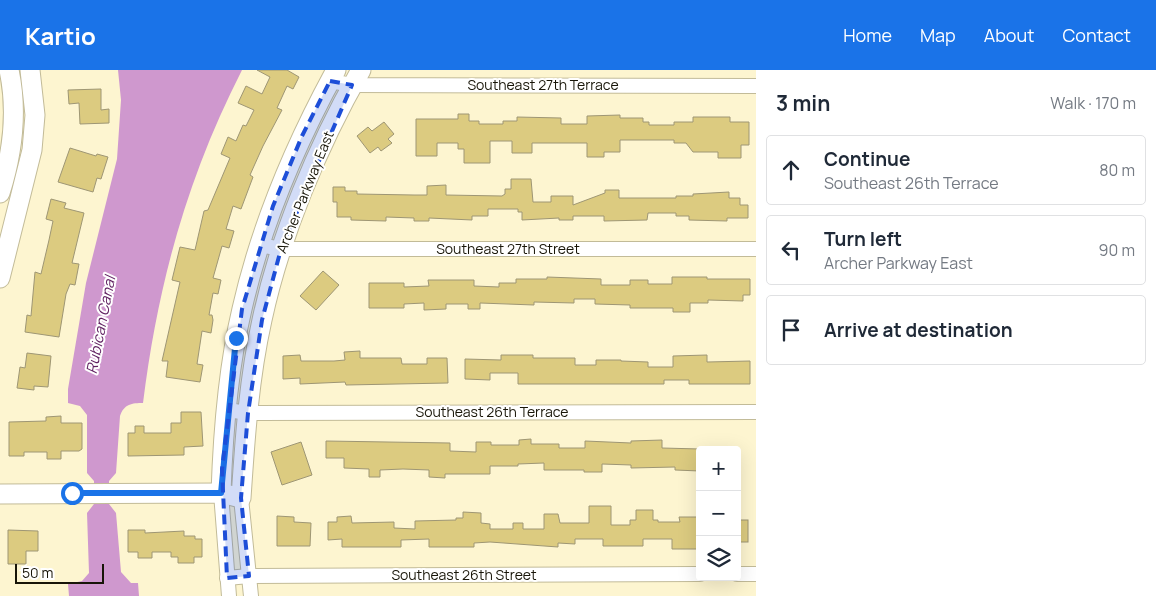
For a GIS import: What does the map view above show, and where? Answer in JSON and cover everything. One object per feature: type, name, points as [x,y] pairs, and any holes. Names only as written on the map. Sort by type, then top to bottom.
[{"type":"street","points":[[0,193],[8,164],[14,128],[13,94],[9,70]]},
{"type":"street","points":[[0,278],[32,150],[35,115],[30,70]]},
{"type":"street","name":"Southeast 27th Terrace","points":[[333,75],[756,86]]},
{"type":"street","name":"Archer Parkway East","points":[[221,493],[227,410],[242,309],[260,245],[291,161],[333,75]]},
{"type":"street","name":"Archer Parkway East","points":[[241,498],[248,413],[262,320],[281,249],[328,135],[356,77]]},
{"type":"street","name":"Southeast 27th Street","points":[[260,245],[281,249],[756,249]]},
{"type":"street","name":"Southeast 26th Terrace","points":[[227,410],[248,413],[756,412]]},
{"type":"street","points":[[221,493],[229,596]]},
{"type":"street","points":[[0,494],[221,493],[241,498],[251,596]]},
{"type":"street","name":"Southeast 26th Street","points":[[227,578],[249,576],[696,574]]},
{"type":"street","points":[[741,574],[756,574]]},
{"type":"highlighted area","points":[[330,81],[352,85],[281,249],[262,320],[248,413],[241,498],[249,576],[227,578],[222,469],[242,309],[273,206],[302,136]]},
{"type":"water","name":"Rubican Canal","points":[[118,70],[242,70],[205,151],[190,191],[166,273],[149,359],[143,403],[129,405],[120,416],[116,473],[109,481],[109,504],[116,513],[121,572],[131,583],[138,583],[139,596],[69,596],[68,584],[82,581],[89,573],[87,513],[94,504],[94,481],[87,473],[87,415],[80,406],[68,403],[68,389],[86,283],[117,159],[121,100]]},
{"type":"building","points":[[257,70],[287,70],[299,77],[293,89],[287,86],[277,108],[282,110],[250,175],[253,177],[241,209],[233,206],[226,229],[234,231],[229,248],[222,246],[213,278],[221,280],[218,294],[213,293],[209,315],[212,315],[213,320],[211,333],[202,331],[197,364],[203,365],[200,382],[166,377],[168,361],[162,361],[180,282],[172,280],[180,247],[195,250],[204,211],[208,210],[230,158],[221,154],[228,137],[236,141],[243,125],[246,126],[254,110],[238,103],[246,86],[262,94],[270,77]]},
{"type":"building","points":[[101,89],[101,110],[109,109],[109,123],[80,124],[79,103],[69,104],[68,90]]},
{"type":"building","points":[[458,114],[469,114],[469,121],[479,121],[479,124],[503,124],[503,121],[517,121],[517,117],[561,118],[561,124],[587,124],[587,116],[620,115],[620,118],[643,118],[643,122],[649,122],[649,125],[674,125],[674,122],[693,122],[693,117],[730,117],[730,122],[749,122],[749,145],[741,145],[741,158],[718,158],[718,152],[693,152],[686,143],[674,143],[674,140],[620,140],[620,152],[604,152],[604,157],[587,157],[587,143],[532,143],[532,153],[512,153],[512,141],[490,141],[490,163],[464,163],[464,149],[458,149],[458,143],[437,143],[437,156],[416,156],[416,119],[458,119]]},
{"type":"building","points":[[384,122],[394,134],[388,139],[392,143],[381,151],[378,147],[370,153],[357,136],[368,127],[372,131]]},
{"type":"building","points":[[70,148],[96,156],[97,154],[108,157],[101,179],[97,178],[93,192],[58,182]]},
{"type":"building","points":[[511,179],[531,179],[533,202],[551,202],[551,196],[573,196],[573,205],[605,193],[605,190],[619,190],[619,198],[676,198],[676,196],[693,196],[693,194],[729,192],[729,198],[740,198],[740,205],[748,205],[748,218],[727,218],[727,221],[689,220],[689,216],[676,216],[676,213],[648,213],[647,220],[604,221],[604,216],[573,216],[573,220],[559,220],[559,218],[522,220],[522,212],[518,212],[518,209],[488,209],[488,216],[472,216],[472,220],[429,218],[429,221],[414,221],[414,218],[386,217],[386,221],[351,220],[351,217],[337,217],[337,202],[333,202],[333,187],[345,187],[345,191],[357,191],[357,194],[427,195],[427,186],[446,185],[446,195],[502,196],[505,194],[505,189],[511,189]]},
{"type":"building","points":[[51,199],[66,203],[64,208],[84,213],[72,263],[79,264],[75,285],[70,284],[66,294],[59,337],[25,332],[27,315],[31,316],[35,272],[41,274],[53,221],[46,219]]},
{"type":"building","points":[[323,271],[339,285],[316,310],[300,296]]},
{"type":"building","points":[[547,277],[601,279],[601,285],[630,285],[630,280],[648,280],[648,284],[672,284],[672,277],[750,279],[750,295],[743,295],[743,301],[708,300],[708,303],[690,303],[690,312],[673,312],[673,308],[630,308],[630,305],[595,304],[595,299],[574,299],[574,303],[534,302],[534,305],[480,303],[480,309],[468,309],[468,304],[446,304],[446,309],[424,310],[424,303],[404,304],[404,308],[369,308],[369,283],[404,283],[404,287],[429,286],[428,280],[474,280],[474,286],[499,287],[499,283],[516,283],[516,279],[547,279]]},
{"type":"building","points":[[360,351],[360,358],[401,358],[402,364],[427,364],[427,358],[447,358],[448,383],[346,385],[345,382],[300,384],[300,378],[283,379],[283,356],[300,355],[301,361],[334,361],[345,360],[344,352]]},
{"type":"building","points":[[27,353],[51,356],[48,387],[34,386],[34,390],[17,388],[20,367],[25,368]]},
{"type":"building","points":[[501,355],[533,355],[533,358],[575,358],[575,365],[596,365],[596,360],[621,360],[648,362],[648,367],[673,367],[673,356],[707,355],[707,362],[750,361],[750,384],[689,384],[689,380],[664,380],[664,384],[518,384],[518,373],[490,373],[490,380],[465,379],[465,359],[501,360]]},
{"type":"building","points":[[181,412],[201,412],[203,446],[184,447],[184,455],[128,456],[128,433],[135,433],[135,426],[144,426],[144,433],[171,433],[171,423],[181,423]]},
{"type":"building","points":[[61,416],[61,423],[82,423],[82,449],[79,451],[61,451],[61,459],[47,459],[47,452],[24,452],[24,456],[9,456],[9,422],[46,421],[46,417]]},
{"type":"building","points":[[531,439],[531,444],[559,444],[559,448],[585,448],[585,441],[631,443],[631,441],[662,440],[662,448],[696,449],[696,471],[675,470],[675,467],[631,468],[631,465],[602,464],[602,472],[544,470],[544,463],[518,464],[518,466],[490,466],[490,474],[445,474],[445,478],[429,477],[429,470],[403,469],[380,470],[380,477],[369,477],[369,469],[344,468],[344,458],[326,458],[326,441],[450,443],[450,451],[476,452],[476,442],[491,442],[491,445],[519,445],[519,440]]},
{"type":"building","points":[[301,442],[312,475],[282,485],[271,452]]},
{"type":"building","points":[[589,506],[611,506],[611,525],[630,525],[630,520],[636,520],[636,510],[653,510],[653,520],[658,520],[658,522],[680,522],[679,517],[696,517],[696,549],[672,549],[672,539],[643,539],[643,546],[603,546],[603,539],[575,539],[575,544],[558,543],[558,547],[490,542],[474,543],[474,547],[429,547],[429,539],[401,540],[401,547],[342,547],[342,539],[328,540],[328,522],[337,522],[337,517],[351,516],[352,523],[394,522],[394,528],[415,529],[415,521],[456,520],[456,518],[463,518],[463,512],[481,513],[481,523],[490,524],[490,529],[513,529],[513,523],[523,523],[523,529],[544,529],[544,514],[558,514],[560,523],[589,523]]},
{"type":"building","points":[[277,516],[294,517],[294,522],[311,523],[310,546],[277,546]]},
{"type":"building","points":[[741,520],[748,520],[748,542],[741,542]]},
{"type":"building","points":[[8,530],[38,531],[38,551],[26,551],[26,564],[8,564]]},
{"type":"building","points":[[128,530],[145,530],[145,533],[184,531],[184,536],[195,536],[195,539],[202,539],[202,557],[194,557],[194,563],[178,563],[178,557],[171,557],[171,552],[152,552],[152,558],[138,558],[138,552],[128,552]]},
{"type":"route","points":[[72,493],[221,493],[230,380],[236,338]]}]
